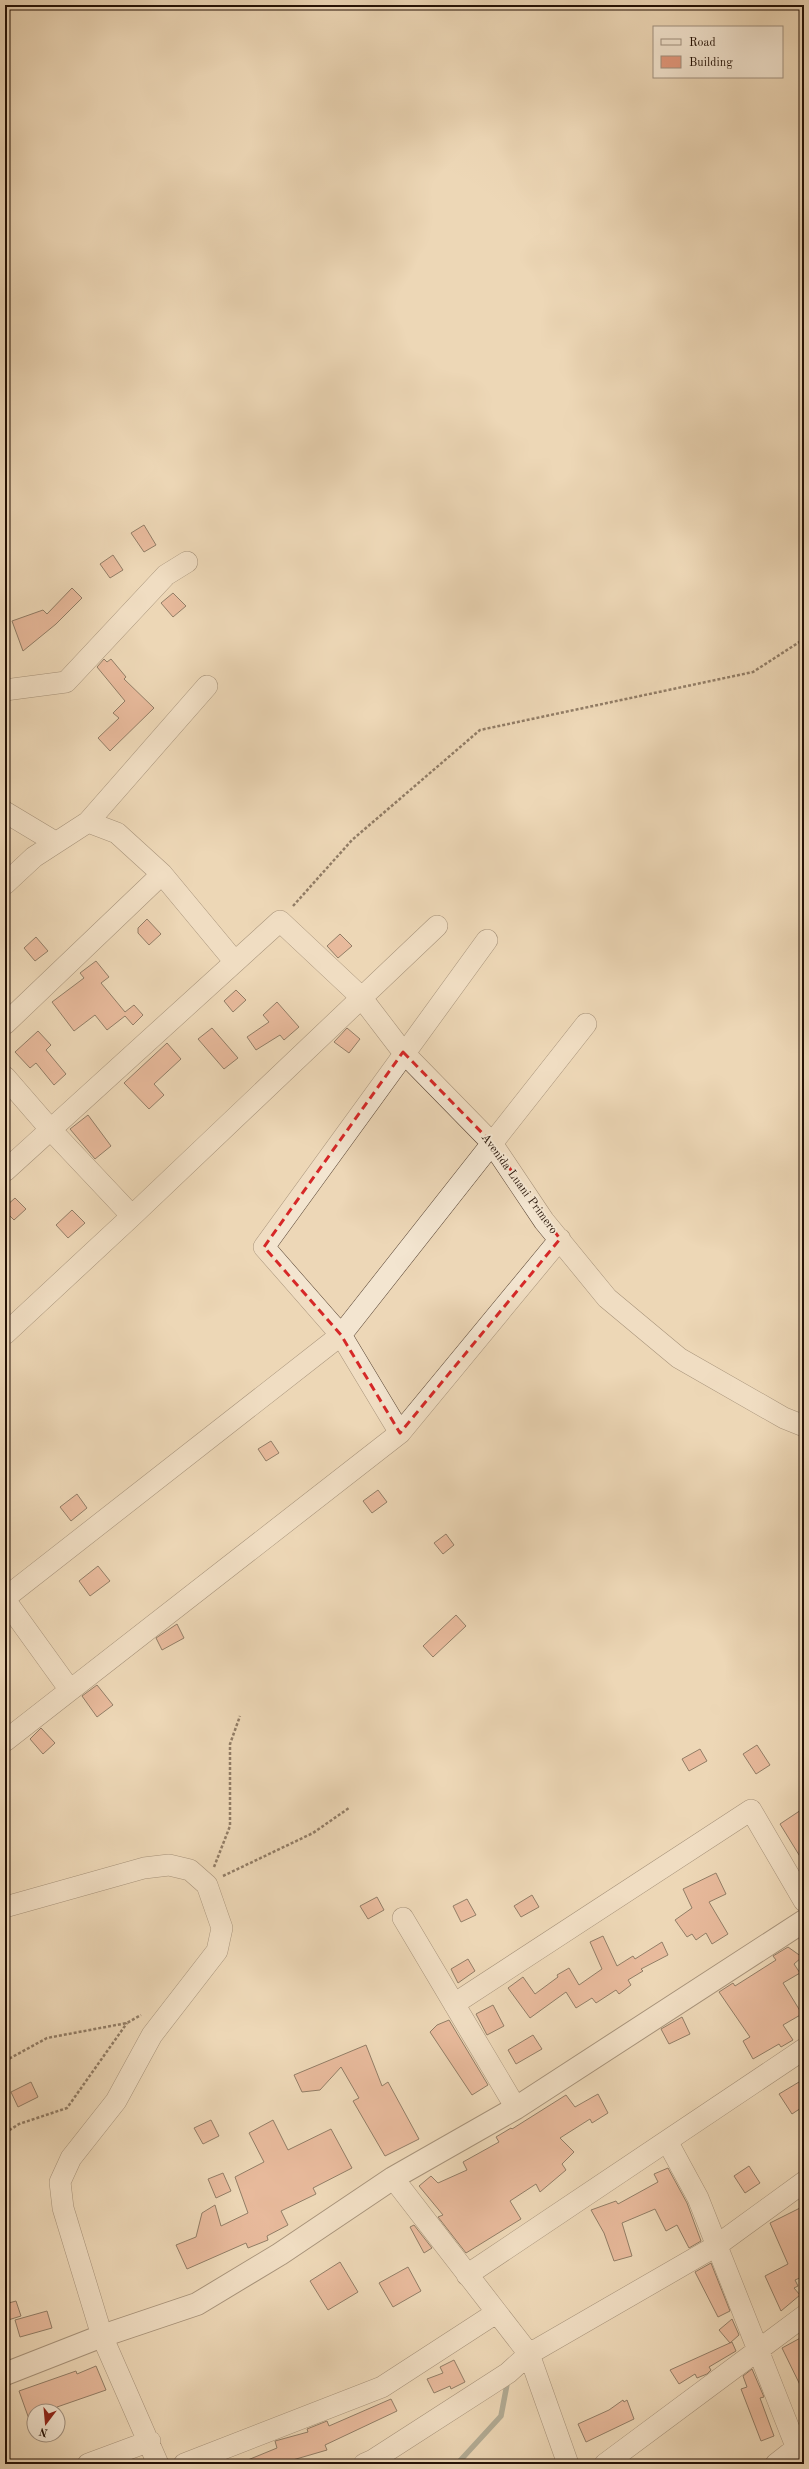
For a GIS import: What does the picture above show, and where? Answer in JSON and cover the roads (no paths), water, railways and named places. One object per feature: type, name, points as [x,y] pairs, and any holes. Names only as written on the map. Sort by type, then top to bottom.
[{"type":"street","points":[[5,690],[66,682],[166,575],[187,562]]},
{"type":"street","points":[[5,884],[34,857],[88,822],[207,686]]},
{"type":"street","points":[[5,812],[55,842]]},
{"type":"street","points":[[5,1171],[235,962],[162,874],[117,833],[88,822]]},
{"type":"street","points":[[5,1024],[162,874]]},
{"type":"street","name":"Avenida Luani Primero","points":[[235,962],[280,920],[361,997],[404,1052],[491,1142],[544,1220],[607,1298],[678,1358],[784,1418],[804,1426]]},
{"type":"street","points":[[5,1334],[132,1216],[437,926]]},
{"type":"street","points":[[400,1433],[341,1335],[264,1247],[404,1052],[487,940]]},
{"type":"street","points":[[70,1690],[5,1599],[341,1335],[491,1142],[586,1024]]},
{"type":"street","points":[[5,1077],[51,1130],[132,1216]]},
{"type":"street","points":[[5,1741],[400,1433],[560,1239]]},
{"type":"street","points":[[454,2004],[751,1810],[804,1901]]},
{"type":"street","points":[[5,1907],[144,1868],[169,1865],[190,1870],[207,1884],[222,1928],[217,1951],[152,2035],[116,2101],[71,2158],[60,2182],[63,2208],[102,2336],[150,2442],[158,2464]]},
{"type":"street","points":[[403,1918],[516,2108]]},
{"type":"street","points":[[5,2374],[102,2336],[197,2304],[280,2254],[393,2178],[516,2108],[804,1921]]},
{"type":"street","points":[[466,2275],[804,2049]]},
{"type":"street","points":[[667,2141],[698,2198],[758,2351],[801,2452],[776,2464]]},
{"type":"street","points":[[393,2178],[466,2275],[529,2354],[568,2464]]},
{"type":"street","points":[[364,2464],[380,2456],[508,2373],[529,2354],[716,2246],[804,2182]]},
{"type":"street","points":[[184,2464],[382,2387],[496,2313]]},
{"type":"street","points":[[605,2464],[804,2316]]},
{"type":"street","points":[[88,2464],[150,2442]]},
{"type":"waterway","points":[[457,2464],[501,2416],[508,2379]]}]
